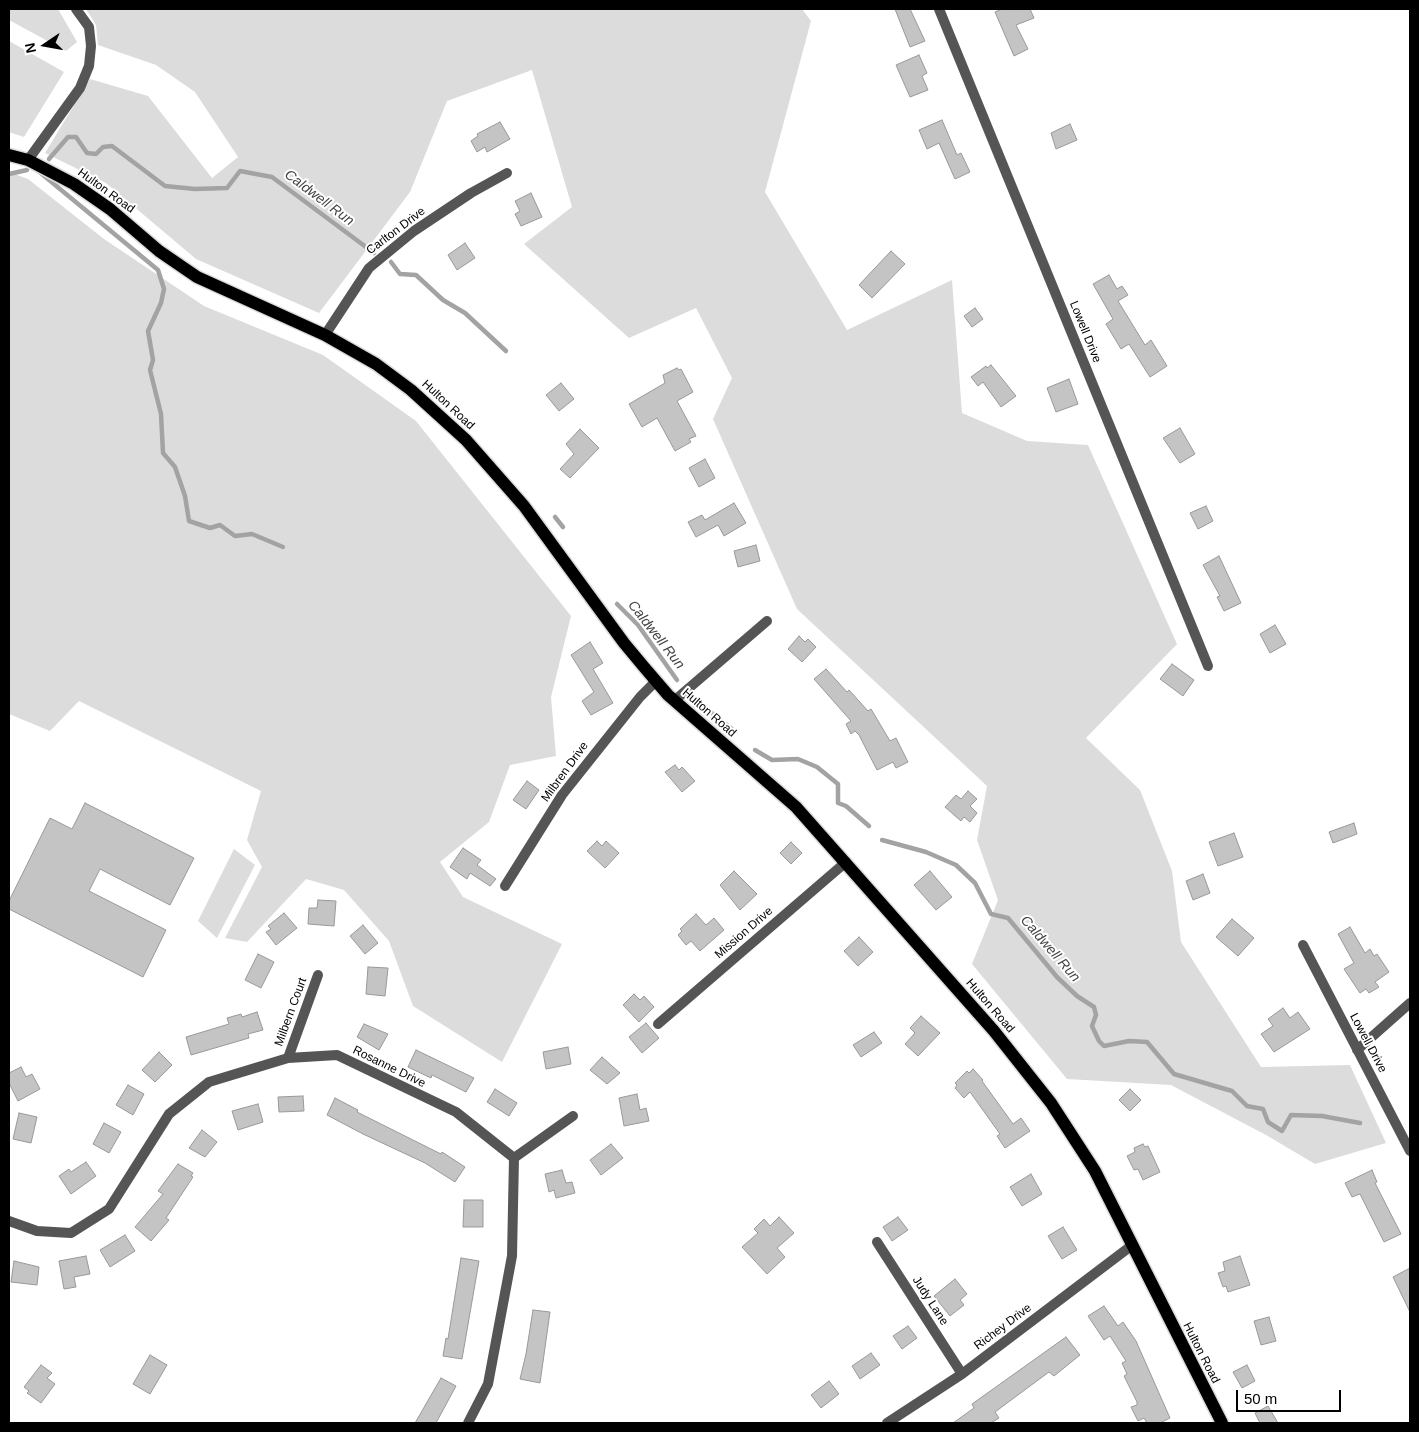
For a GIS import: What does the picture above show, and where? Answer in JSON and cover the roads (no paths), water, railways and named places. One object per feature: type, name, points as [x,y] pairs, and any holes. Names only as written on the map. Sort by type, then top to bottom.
[{"type":"main road","name":"Hulton Road","points":[[9,155],[28,160],[74,184],[110,209],[159,251],[196,277],[324,335],[376,364],[411,390],[466,440],[524,506],[624,644],[656,681],[796,807],[994,1031],[1051,1103],[1076,1137],[1095,1171],[1131,1246],[1222,1423]]},
{"type":"street","points":[[28,160],[80,88],[89,66],[92,46],[89,27],[76,9]]},
{"type":"street","name":"Lowell Drive","points":[[939,9],[1208,666]]},
{"type":"street","name":"Carlton Drive","points":[[324,335],[369,268],[414,231],[471,193],[507,173]]},
{"type":"street","points":[[675,700],[766,621]]},
{"type":"street","name":"Milbren Drive","points":[[505,886],[566,789],[640,696],[656,681]]},
{"type":"street","name":"Mission Drive","points":[[658,1024],[846,862]]},
{"type":"street","name":"Lowell Drive","points":[[1303,946],[1410,1151]]},
{"type":"street","name":"Milbern Court","points":[[288,1058],[318,975]]},
{"type":"street","points":[[1357,1050],[1410,1003]]},
{"type":"street","name":"Rosanne Drive","points":[[9,1221],[37,1231],[70,1233],[109,1209],[169,1114],[209,1082],[288,1058],[337,1055],[456,1112],[514,1158]]},
{"type":"street","points":[[468,1423],[488,1384],[512,1256],[514,1158],[573,1116]]},
{"type":"street","name":"Judy Lane","points":[[877,1242],[962,1374]]},
{"type":"street","name":"Richey Drive","points":[[887,1423],[962,1374],[1131,1246]]},
{"type":"waterway","name":"Caldwell Run","points":[[49,159],[68,137],[76,137],[87,153],[96,154],[103,147],[112,146],[165,186],[195,189],[227,188],[240,171],[272,177],[374,253]]},
{"type":"waterway","name":"Caldwell Run","points":[[9,174],[27,170]]},
{"type":"waterway","points":[[37,170],[158,270],[164,289],[161,303],[148,331],[153,360],[150,370],[161,414],[163,453],[175,467],[185,496],[189,521],[210,528],[220,525],[235,536],[252,534],[283,547]]},
{"type":"waterway","name":"Caldwell Run","points":[[391,262],[400,274],[416,275],[443,300],[465,313],[506,351]]},
{"type":"waterway","name":"Caldwell Run","points":[[555,517],[563,527]]},
{"type":"waterway","name":"Caldwell Run","points":[[617,604],[638,625],[677,680]]},
{"type":"waterway","name":"Caldwell Run","points":[[694,699],[732,729]]},
{"type":"waterway","name":"Caldwell Run","points":[[755,750],[772,760],[798,759],[817,767],[838,784],[838,803],[846,806],[869,826]]},
{"type":"waterway","name":"Caldwell Run","points":[[882,840],[926,852],[956,865],[975,883],[991,914],[1008,918],[1057,977],[1077,996],[1094,1007],[1096,1015],[1092,1026],[1099,1041],[1104,1046],[1129,1041],[1147,1042],[1174,1074],[1232,1091],[1247,1106],[1263,1109],[1268,1122],[1282,1131],[1291,1115],[1322,1116],[1360,1123]]}]
